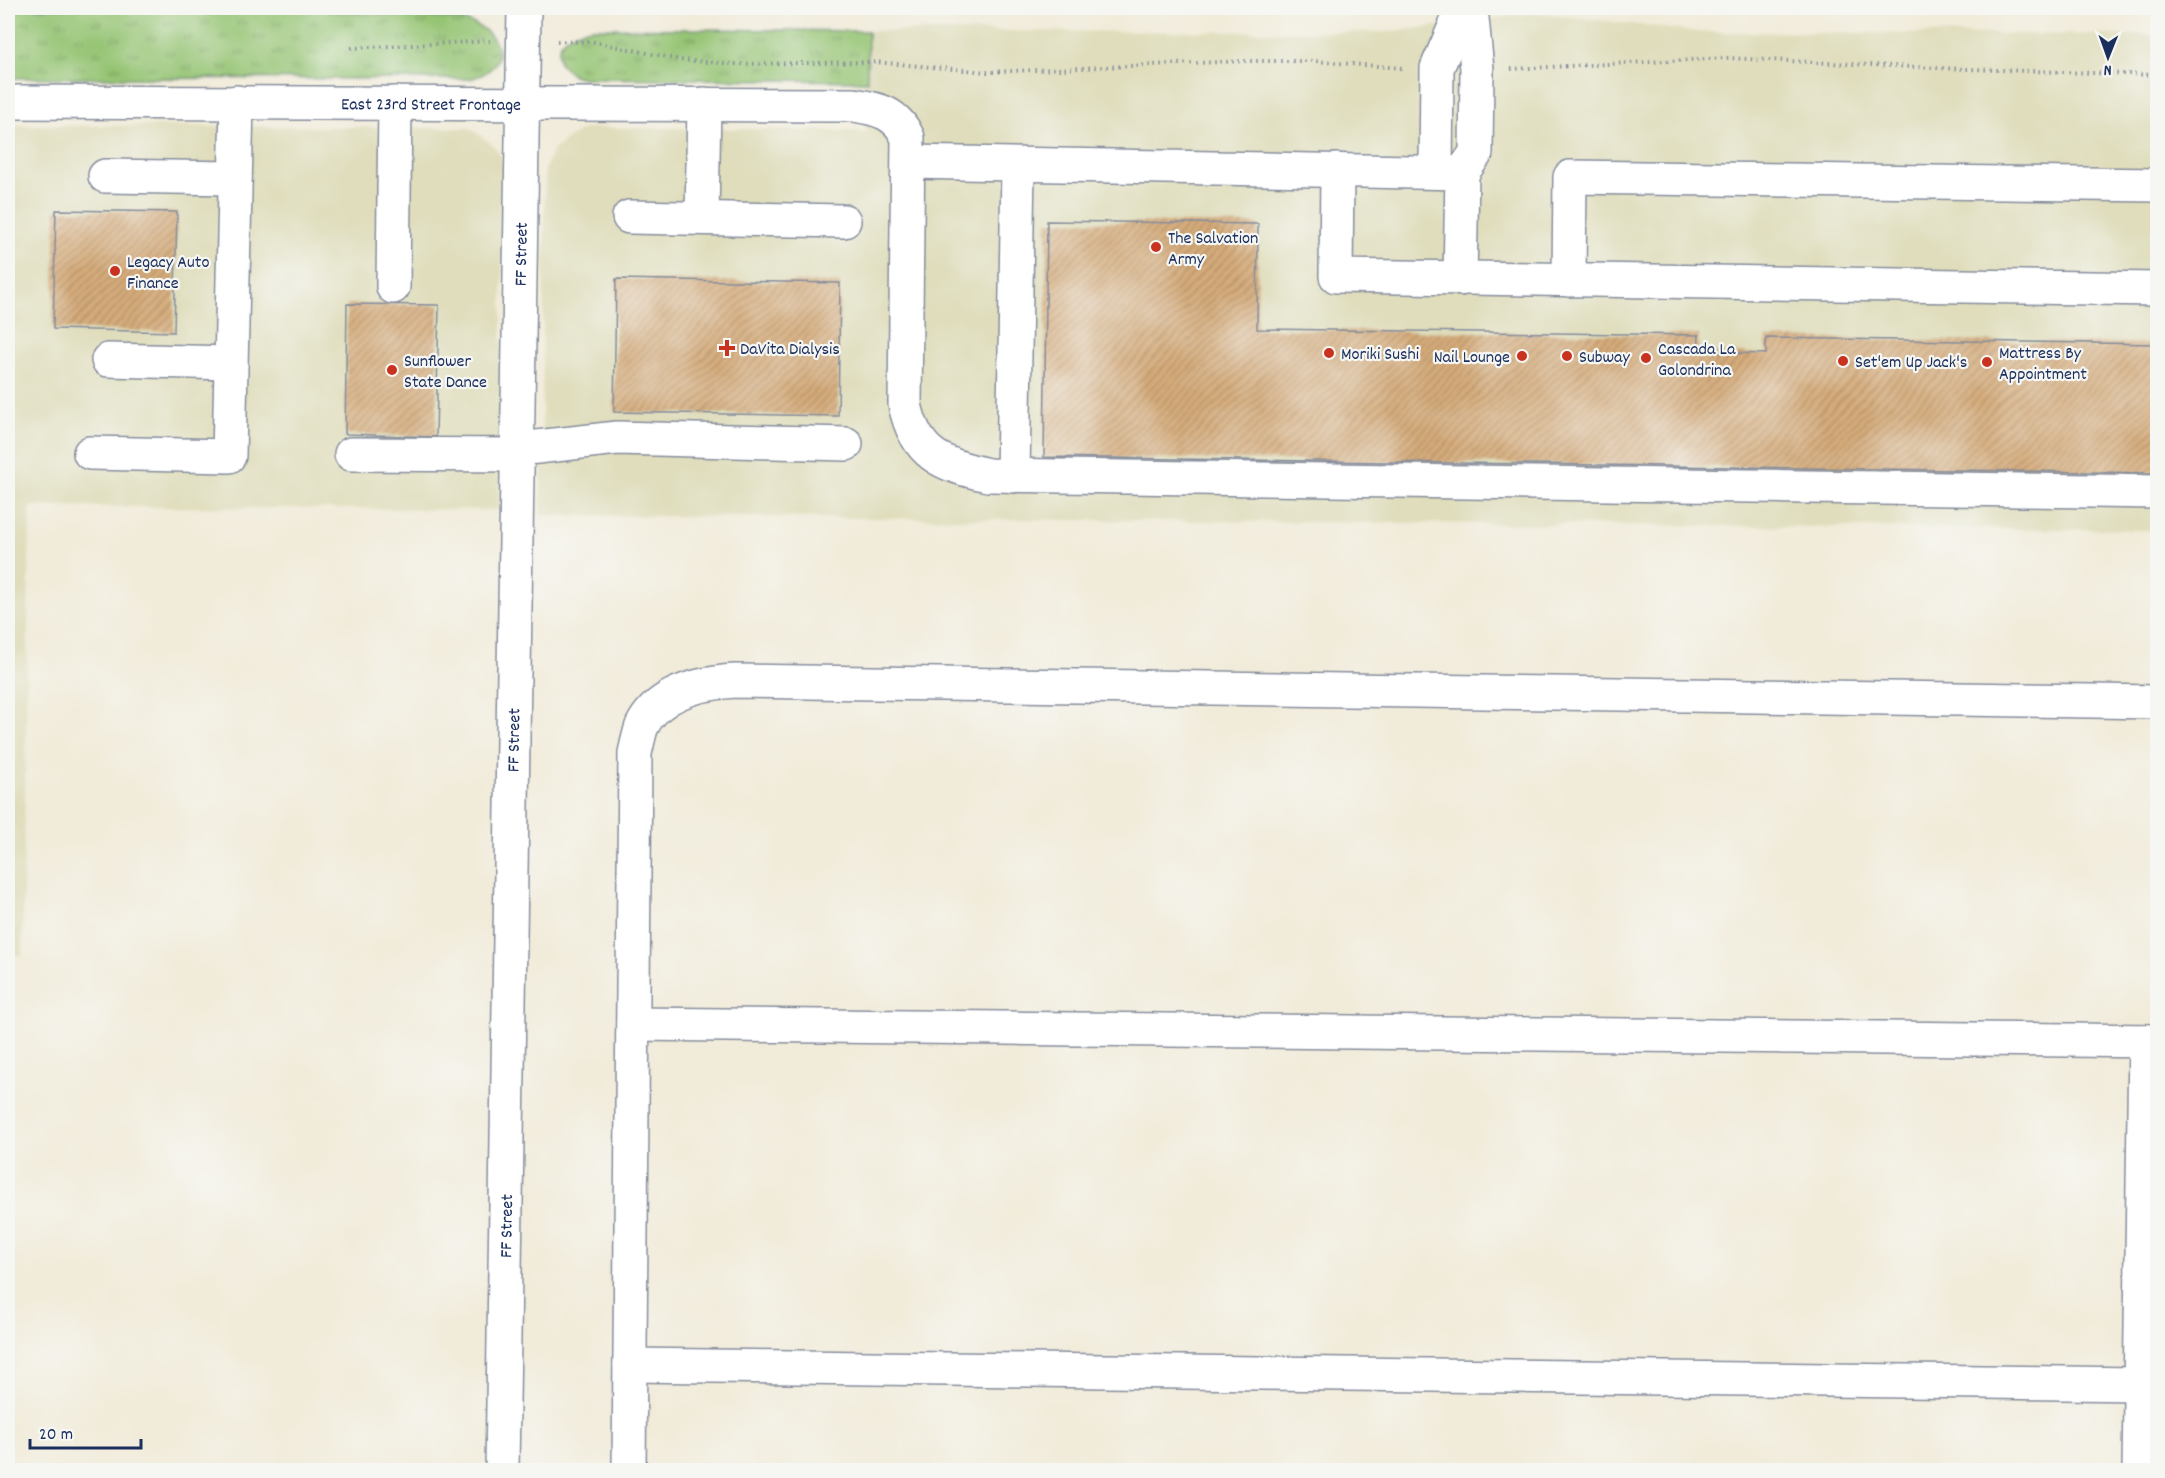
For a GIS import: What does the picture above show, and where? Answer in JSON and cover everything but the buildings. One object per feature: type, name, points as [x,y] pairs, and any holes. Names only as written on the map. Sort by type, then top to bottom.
[{"type":"street","name":"FF Street","points":[[502,1470],[524,8]]},
{"type":"street","points":[[1460,279],[1437,68],[1463,8]]},
{"type":"street","points":[[910,162],[1449,172],[1476,153],[1478,69],[1471,8]]},
{"type":"street","name":"East 23rd Street Frontage","points":[[8,102],[854,105],[882,110],[902,123],[908,138],[910,162],[905,404],[909,424],[917,441],[934,458],[961,469],[1013,476],[2157,492]]},
{"type":"street","points":[[90,453],[229,456],[237,102]]},
{"type":"street","points":[[393,287],[395,103]]},
{"type":"street","points":[[702,219],[704,104]]},
{"type":"street","points":[[1013,476],[1018,165]]},
{"type":"street","points":[[1337,170],[1336,276],[2157,289]]},
{"type":"street","points":[[105,176],[235,178]]},
{"type":"street","points":[[1569,280],[1570,177],[2157,184]]},
{"type":"street","points":[[629,217],[844,221]]},
{"type":"street","points":[[108,360],[231,363]]},
{"type":"street","points":[[351,454],[519,452],[617,438],[846,444]]},
{"type":"street","points":[[629,1470],[634,753],[643,725],[659,706],[680,693],[707,682],[2157,702]]},
{"type":"street","points":[[633,1024],[2151,1041],[2139,1470]]},
{"type":"street","points":[[630,1365],[2140,1384]]},
{"type":"path","points":[[351,48],[488,41]]},
{"type":"path","points":[[565,41],[595,42],[681,60],[734,64],[875,62],[987,72],[1245,61],[1313,61],[1437,68]]},
{"type":"path","points":[[1478,69],[1536,69],[1601,63],[1727,58],[1935,69],[2157,75]]},
{"type":"shaded area","points":[[1538,13],[1699,32],[2157,35],[2157,530],[541,515],[545,169],[553,150],[574,134],[587,128],[674,128],[856,131],[866,134],[868,31],[1388,32]]},
{"type":"shaded area","points":[[8,125],[470,128],[493,145],[500,155],[504,168],[499,510],[30,506],[22,955],[8,955]]},
{"type":"green space","points":[[8,8],[294,9],[456,19],[483,29],[492,37],[498,56],[494,65],[485,73],[470,79],[8,78]]},
{"type":"green space","points":[[592,28],[868,31],[867,81],[583,78],[573,75],[560,64],[559,49],[565,38],[571,34]]},
{"type":"place","name":"The Salvation Army","points":[[1156,247]]},
{"type":"place","name":"Legacy Auto Finance","points":[[115,271]]},
{"type":"place","name":"DaVita Dialysis","points":[[727,348]]},
{"type":"place","name":"Moriki Sushi","points":[[1329,353]]},
{"type":"place","name":"Nail Lounge","points":[[1522,356]]},
{"type":"place","name":"Subway","points":[[1567,356]]},
{"type":"place","name":"Cascada La Golondrina","points":[[1646,358]]},
{"type":"place","name":"Set'em Up Jack's","points":[[1843,361]]},
{"type":"place","name":"Mattress By Appointment","points":[[1987,362]]},
{"type":"place","name":"Sunflower State Dance","points":[[392,370]]}]
